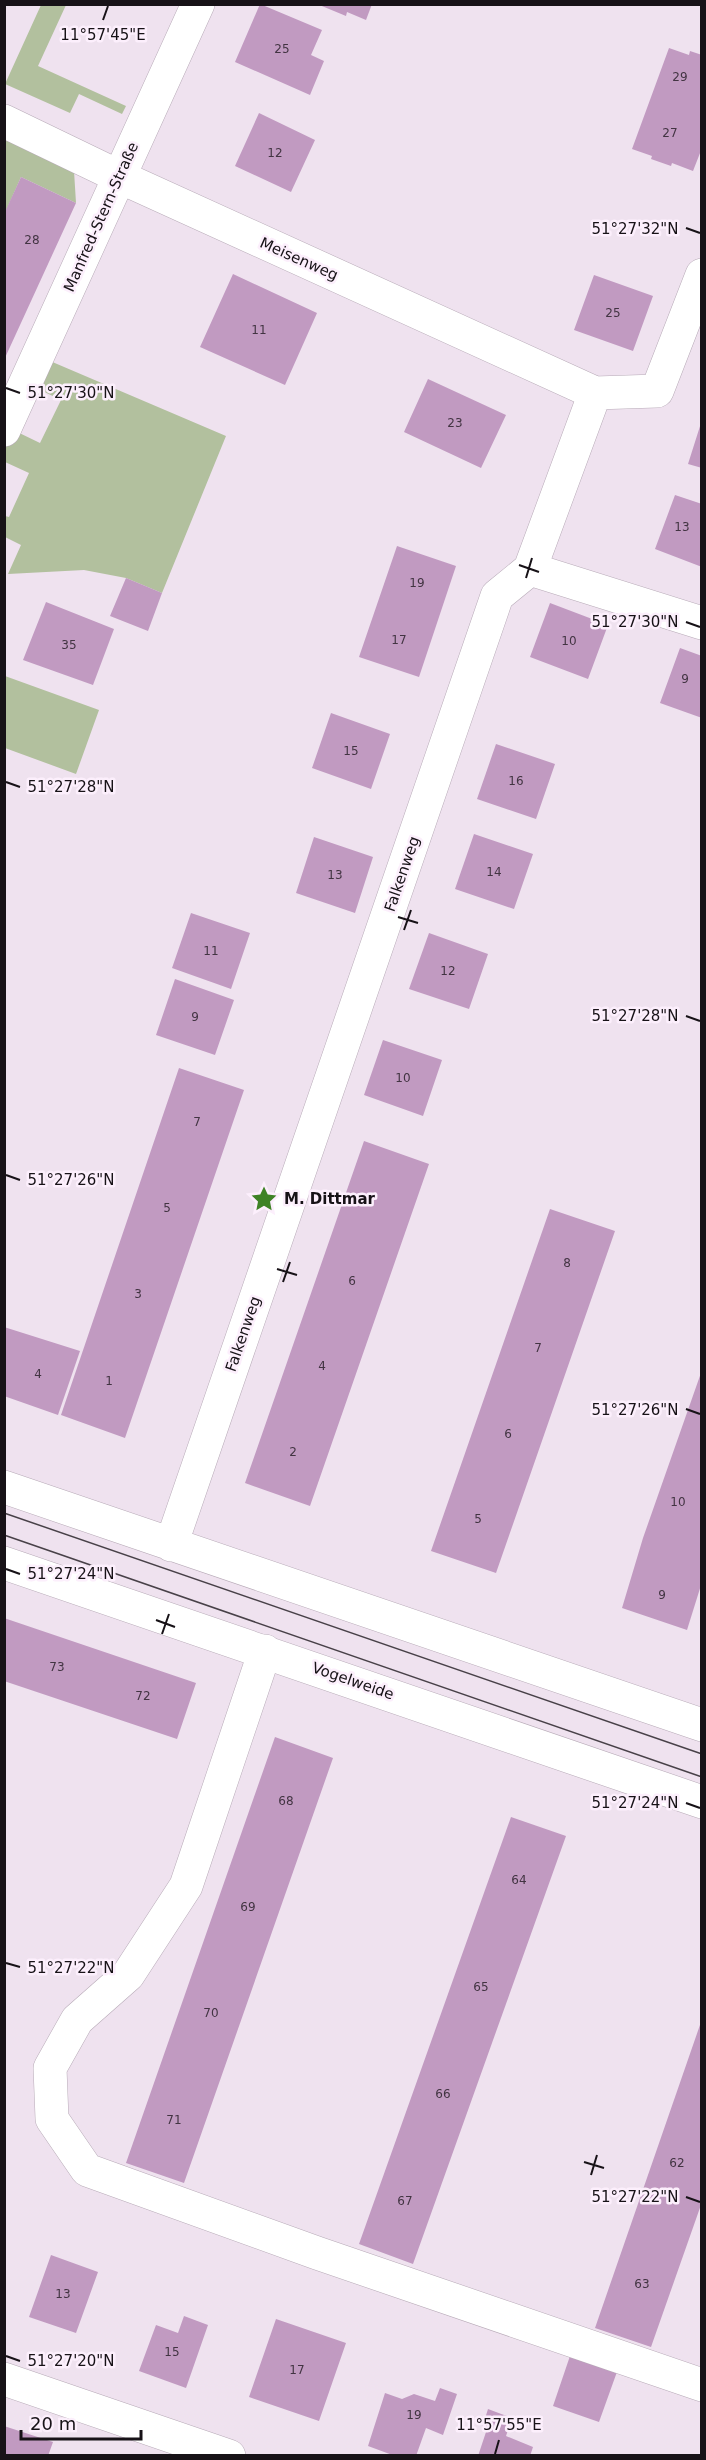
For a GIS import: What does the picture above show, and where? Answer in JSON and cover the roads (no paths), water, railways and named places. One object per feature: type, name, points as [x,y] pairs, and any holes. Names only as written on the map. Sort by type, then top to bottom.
[{"type":"street","name":"Manfred-Stern-Straße","points":[[4,430],[198,4]]},
{"type":"street","name":"Meisenweg","points":[[4,122],[595,393]]},
{"type":"street","points":[[702,275],[657,391],[595,393],[530,569],[702,622]]},
{"type":"street","name":"Falkenweg","points":[[171,1545],[497,596],[530,569]]},
{"type":"street","points":[[4,1487],[702,1725]]},
{"type":"street","name":"Vogelweide","points":[[4,1563],[702,1802]]},
{"type":"street","points":[[265,1651],[186,1886],[128,1975],[76,2020],[50,2068],[52,2119],[87,2170],[317,2253],[702,2385]]},
{"type":"street","points":[[4,2379],[227,2455]]},
{"type":"tram line","points":[[4,1513],[702,1754]]},
{"type":"tram line","points":[[4,1535],[702,1777]]},
{"type":"place","name":"M. Dittmar","points":[[264,1199]]}]
